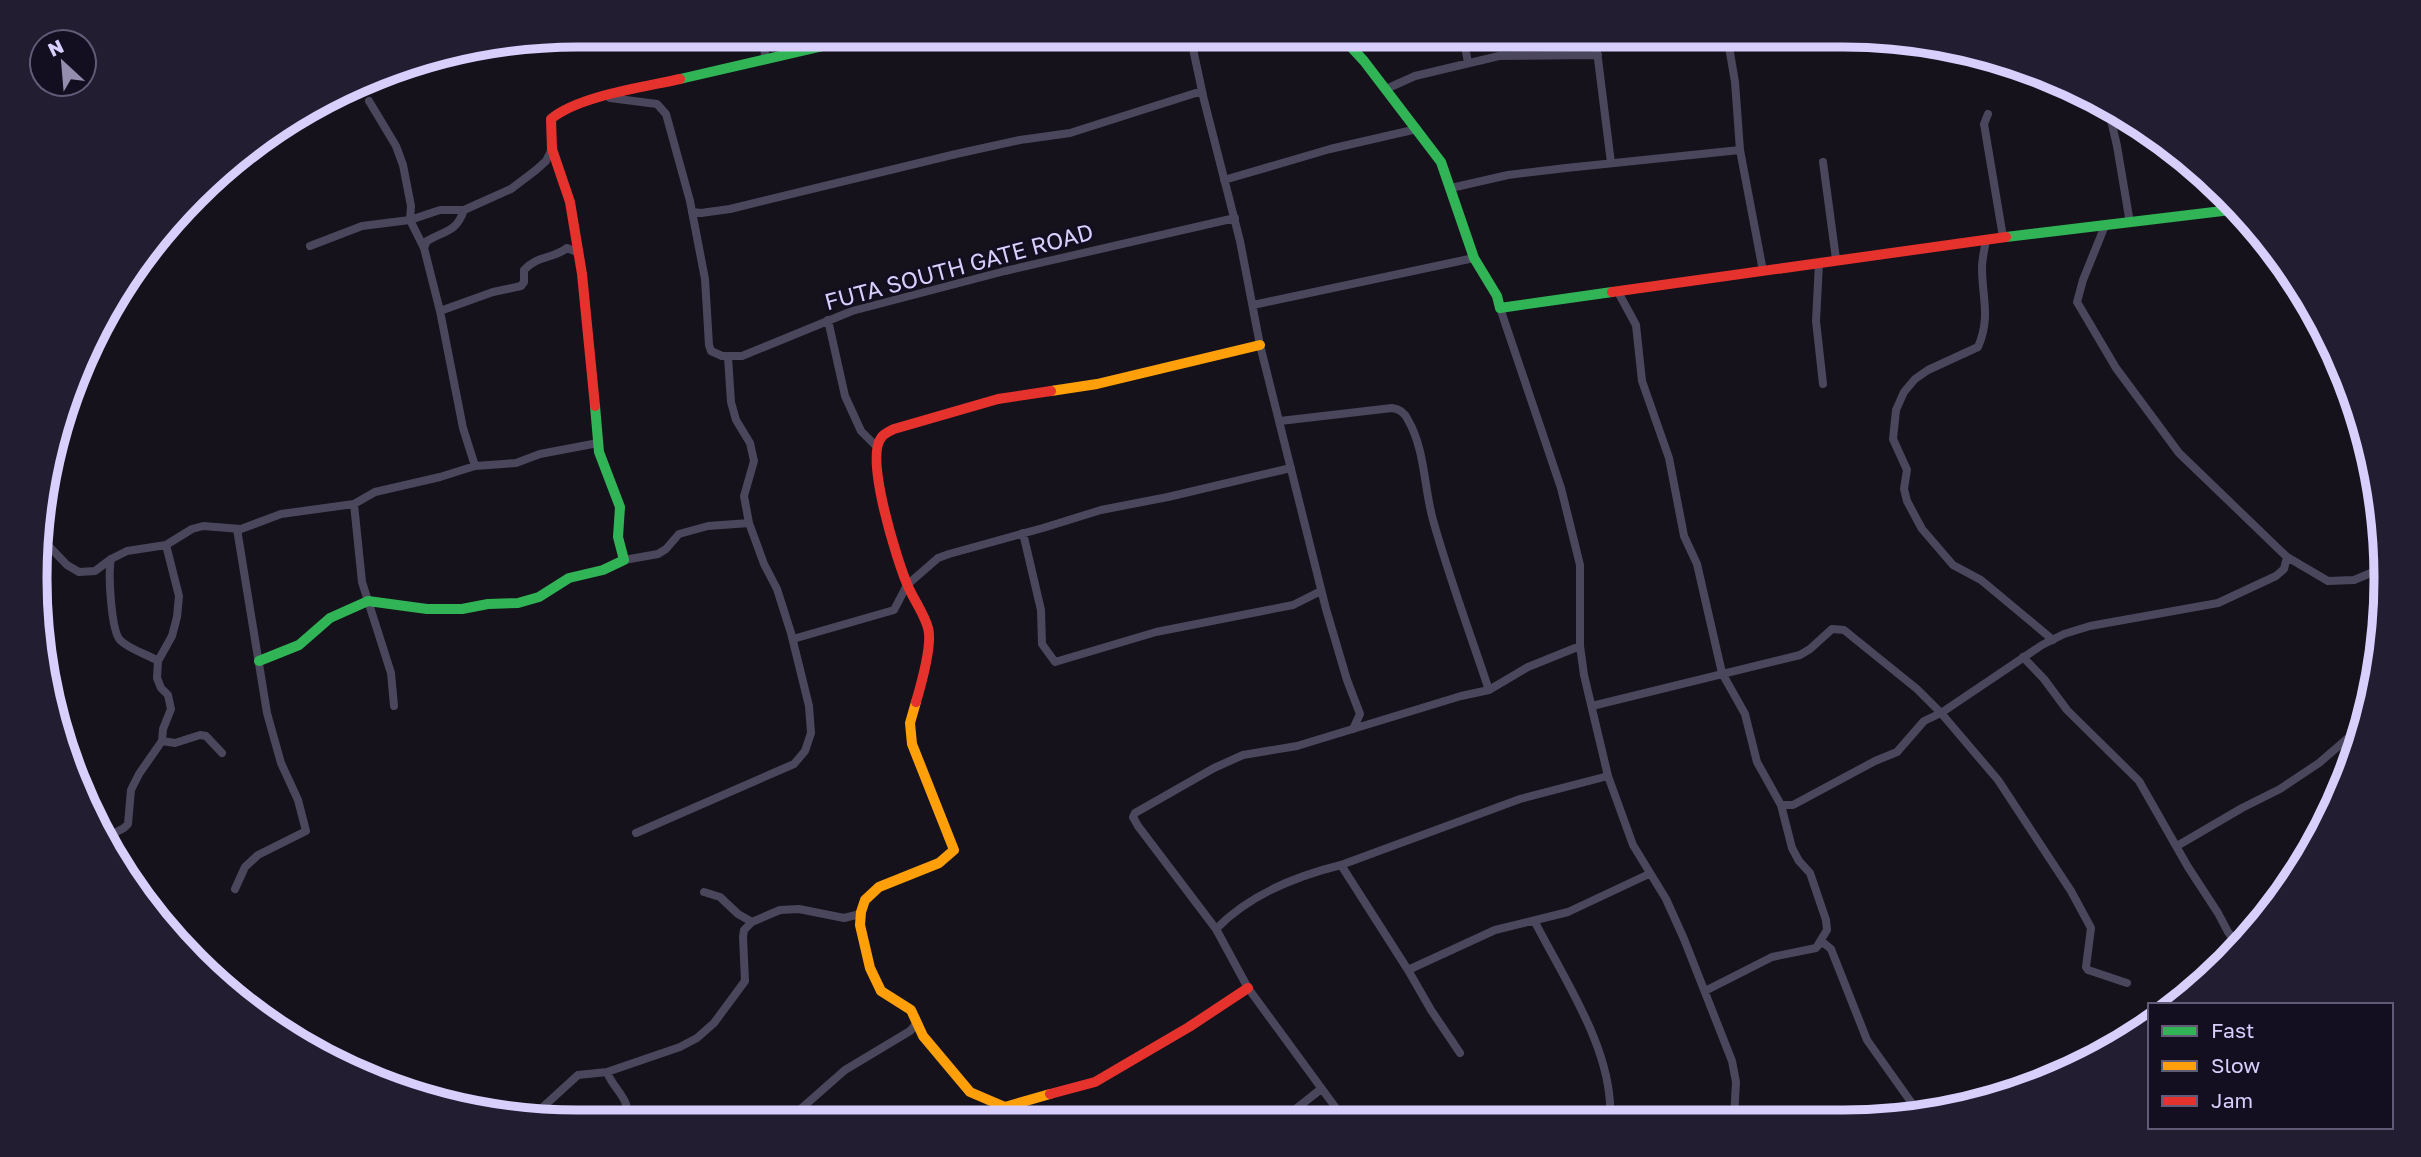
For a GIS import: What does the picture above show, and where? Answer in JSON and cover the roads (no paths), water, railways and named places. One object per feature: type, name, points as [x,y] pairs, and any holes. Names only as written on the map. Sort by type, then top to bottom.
[{"type":"street","points":[[765,47],[765,58]]},
{"type":"street","points":[[624,560],[618,537],[621,507],[601,463],[582,274],[570,202],[552,149],[551,119],[569,107],[604,97],[816,47]]},
{"type":"street","points":[[1193,47],[1235,218],[1260,345],[1321,591],[1347,680],[1360,714],[1378,722]]},
{"type":"street","points":[[1350,47],[1441,162],[1474,258],[1497,296],[1561,488],[1580,565],[1580,646],[1608,776],[1633,845],[1666,899],[1732,1062],[1736,1082],[1734,1110]]},
{"type":"street","points":[[1465,47],[1468,64]]},
{"type":"street","points":[[1597,47],[1611,163]]},
{"type":"street","points":[[1729,47],[1735,82],[1740,150],[1763,271]]},
{"type":"street","points":[[1386,89],[1415,76],[1499,56],[1598,55]]},
{"type":"street","points":[[692,212],[752,205],[956,154],[1070,132],[1202,91]]},
{"type":"street","points":[[604,97],[657,104],[666,114],[692,212],[705,279],[709,345],[711,351],[728,357],[731,402],[736,420],[750,443],[754,461],[744,496],[748,523],[764,565],[777,589],[793,639],[811,724],[808,745],[801,759],[785,769],[636,833]]},
{"type":"street","points":[[369,101],[396,146],[403,164],[411,206],[410,220],[424,248],[440,311],[463,428],[475,466]]},
{"type":"street","points":[[1988,114],[1984,124],[2003,237]]},
{"type":"street","points":[[2111,120],[2130,223]]},
{"type":"street","points":[[1224,180],[1330,149],[1417,129]]},
{"type":"street","points":[[310,246],[362,226],[410,220],[440,210],[464,210],[510,189],[546,161],[552,149]]},
{"type":"street","points":[[1451,188],[1508,176],[1740,150]]},
{"type":"street","points":[[1823,162],[1836,259]]},
{"type":"street","points":[[424,248],[427,241],[455,227],[464,210]]},
{"type":"street","points":[[1500,308],[2075,227],[2104,228],[2226,211]]},
{"type":"street","name":"FUTA SOUTH GATE ROAD","points":[[728,357],[742,356],[828,320],[892,300],[1004,271],[1235,218]]},
{"type":"street","points":[[2104,228],[2077,296],[2080,310],[2116,368],[2179,453],[2287,558],[2328,581],[2354,580],[2374,572]]},
{"type":"street","points":[[1986,239],[1982,267],[1987,306],[1983,336],[1978,347],[1928,370],[1910,384],[1896,410],[1893,439],[1907,470],[1904,489],[1922,529],[1953,565],[1981,580],[2053,640]]},
{"type":"street","points":[[440,311],[493,292],[521,286],[524,282],[524,270],[534,261],[567,248],[577,252]]},
{"type":"street","points":[[1253,305],[1474,258]]},
{"type":"street","points":[[1819,262],[1816,321],[1823,384]]},
{"type":"street","points":[[1618,292],[1636,325],[1642,381],[1669,458],[1684,536],[1694,556],[1722,673],[1745,714],[1757,762],[1781,806],[1792,848],[1810,873],[1826,920],[1828,928],[1816,948]]},
{"type":"street","points":[[828,320],[845,396],[861,430],[877,447]]},
{"type":"street","points":[[1248,988],[1189,1027],[1095,1082],[1005,1107],[970,1092],[923,1037],[911,1010],[887,996],[878,985],[863,947],[860,914],[865,900],[875,889],[938,864],[949,858],[954,850],[912,744],[910,723],[924,677],[930,636],[928,624],[907,585],[896,554],[878,489],[877,447],[881,437],[894,429],[998,399],[1097,384],[1260,345]]},
{"type":"street","points":[[1280,421],[1392,408],[1403,413],[1415,435],[1432,518],[1489,690]]},
{"type":"street","points":[[48,545],[67,565],[79,572],[95,571],[127,551],[166,545],[192,529],[203,526],[237,529],[281,514],[354,504],[375,492],[475,466],[516,463],[540,454],[598,443]]},
{"type":"street","points":[[793,639],[894,610],[907,585],[938,558],[1101,510],[1291,468]]},
{"type":"street","points":[[354,504],[362,582],[391,673],[394,706]]},
{"type":"street","points":[[259,662],[299,645],[330,618],[368,601],[438,609],[518,603],[539,597],[569,578],[611,568],[624,560],[658,554],[679,534],[708,526],[748,523]]},
{"type":"street","points":[[235,889],[245,867],[258,855],[306,831],[298,800],[286,778],[275,747],[237,529]]},
{"type":"street","points":[[1023,533],[1041,610],[1042,644],[1055,662],[1156,632],[1293,605],[1321,591]]},
{"type":"street","points":[[113,834],[128,824],[131,790],[162,741],[172,703],[158,683],[158,661],[172,636],[179,596],[166,545]]},
{"type":"street","points":[[1781,806],[1793,805],[1875,761],[1889,757],[1924,720],[1941,713],[2023,657],[2053,640],[2090,626],[2218,603],[2276,576],[2284,569],[2287,558]]},
{"type":"street","points":[[111,559],[108,572],[117,636],[125,644],[158,661]]},
{"type":"street","points":[[1592,706],[1800,654],[1810,649],[1832,629],[1844,630],[1873,652],[1941,713],[1998,780],[2071,891],[2091,928],[2086,967],[2127,983]]},
{"type":"street","points":[[1337,1110],[1248,988],[1216,929],[1138,826],[1133,817],[1135,813],[1214,768],[1243,755],[1297,746],[1489,690],[1528,667],[1580,646]]},
{"type":"street","points":[[2023,657],[2067,710],[2139,781],[2233,938]]},
{"type":"street","points":[[1353,729],[1360,714]]},
{"type":"street","points":[[2177,846],[2280,789],[2319,763],[2351,734]]},
{"type":"street","points":[[162,741],[175,743],[200,735],[206,736],[222,752]]},
{"type":"street","points":[[1216,929],[1227,917],[1263,894],[1311,872],[1341,865],[1520,799],[1608,776]]},
{"type":"street","points":[[1341,865],[1460,1053]]},
{"type":"street","points":[[1408,970],[1495,930],[1568,912],[1649,874]]},
{"type":"street","points":[[704,892],[720,897],[738,914],[752,922]]},
{"type":"street","points":[[541,1109],[578,1075],[607,1072],[680,1047],[714,1023],[745,981],[743,937],[744,930],[752,922],[780,911],[799,909],[844,918],[860,914]]},
{"type":"street","points":[[1535,922],[1583,1014],[1602,1060],[1611,1110]]},
{"type":"street","points":[[1705,991],[1772,957],[1816,948],[1820,943],[1830,949],[1867,1040],[1914,1105]]},
{"type":"street","points":[[800,1110],[845,1070],[910,1031],[917,1023]]},
{"type":"street","points":[[607,1072],[627,1102],[626,1110]]},
{"type":"street","points":[[1294,1110],[1321,1089]]}]
